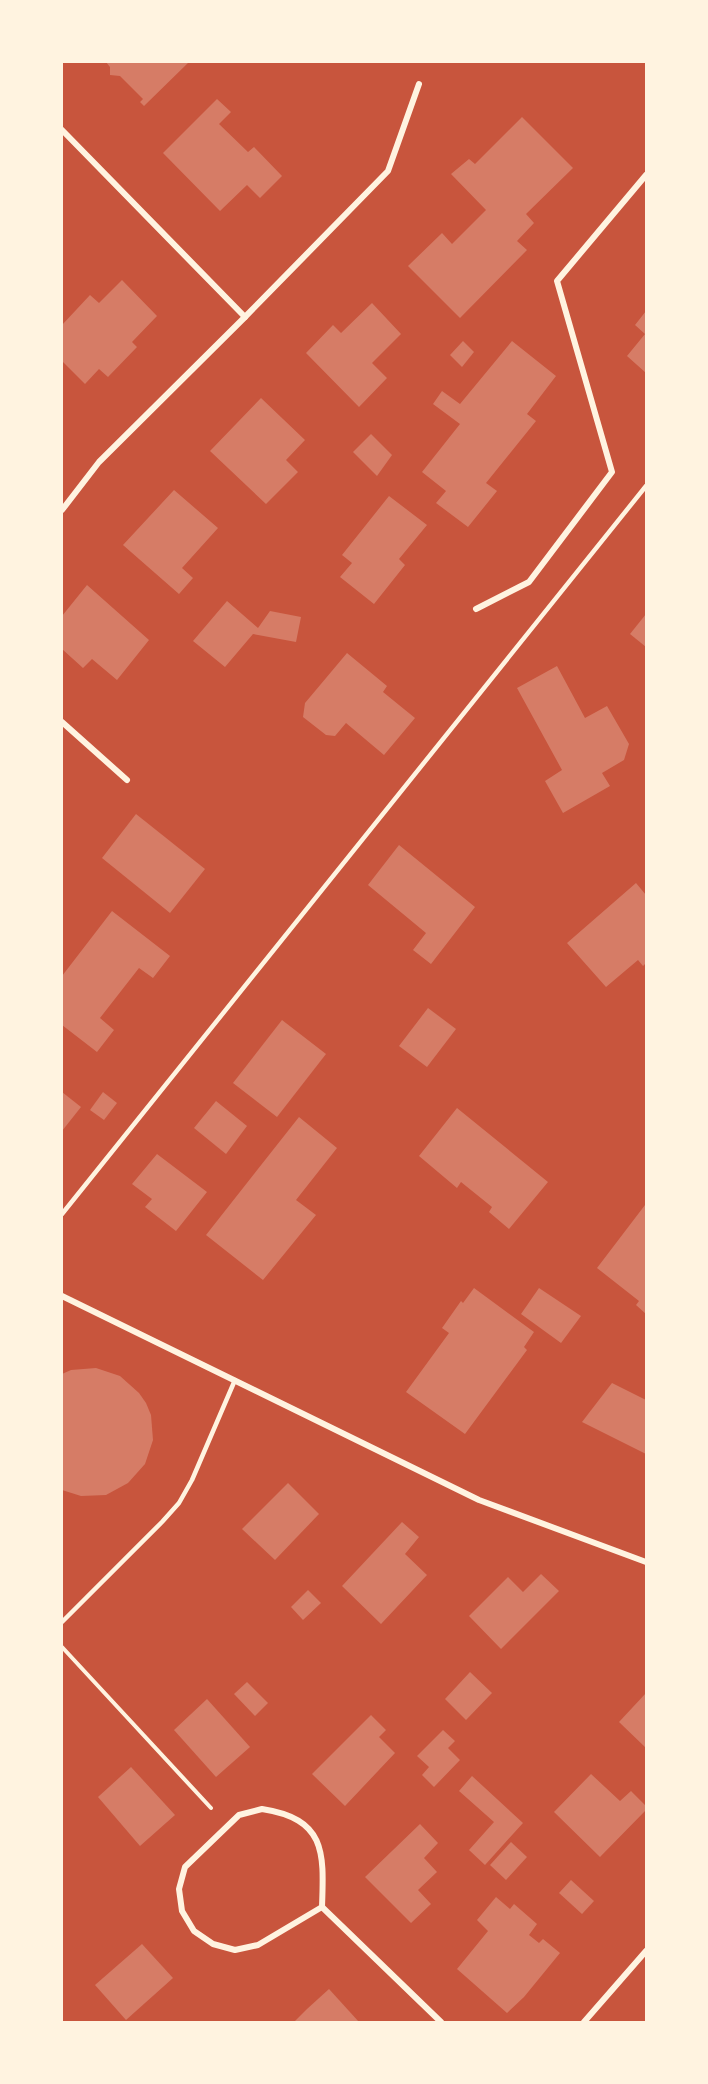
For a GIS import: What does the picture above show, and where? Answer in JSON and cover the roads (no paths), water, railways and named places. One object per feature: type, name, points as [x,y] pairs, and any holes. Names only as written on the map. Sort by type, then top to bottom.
[{"type":"street","points":[[62,510],[99,462],[388,171],[419,84]]},
{"type":"street","points":[[62,130],[245,317]]},
{"type":"street","points":[[476,609],[529,582],[612,472],[557,281],[646,175]]},
{"type":"street","points":[[62,722],[127,780]]},
{"type":"street","points":[[62,1296],[479,1500],[646,1562]]},
{"type":"street","points":[[322,1907],[258,1945],[235,1950],[213,1944],[194,1931],[182,1911],[179,1889],[185,1867],[239,1815],[262,1809],[284,1812],[304,1824],[318,1842],[323,1864],[322,1907],[441,2022]]},
{"type":"street","points":[[584,2022],[646,1951]]},
{"type":"lane","points":[[62,1214],[646,486]]},
{"type":"lane","points":[[62,1622],[179,1503],[192,1480],[235,1380]]}]
